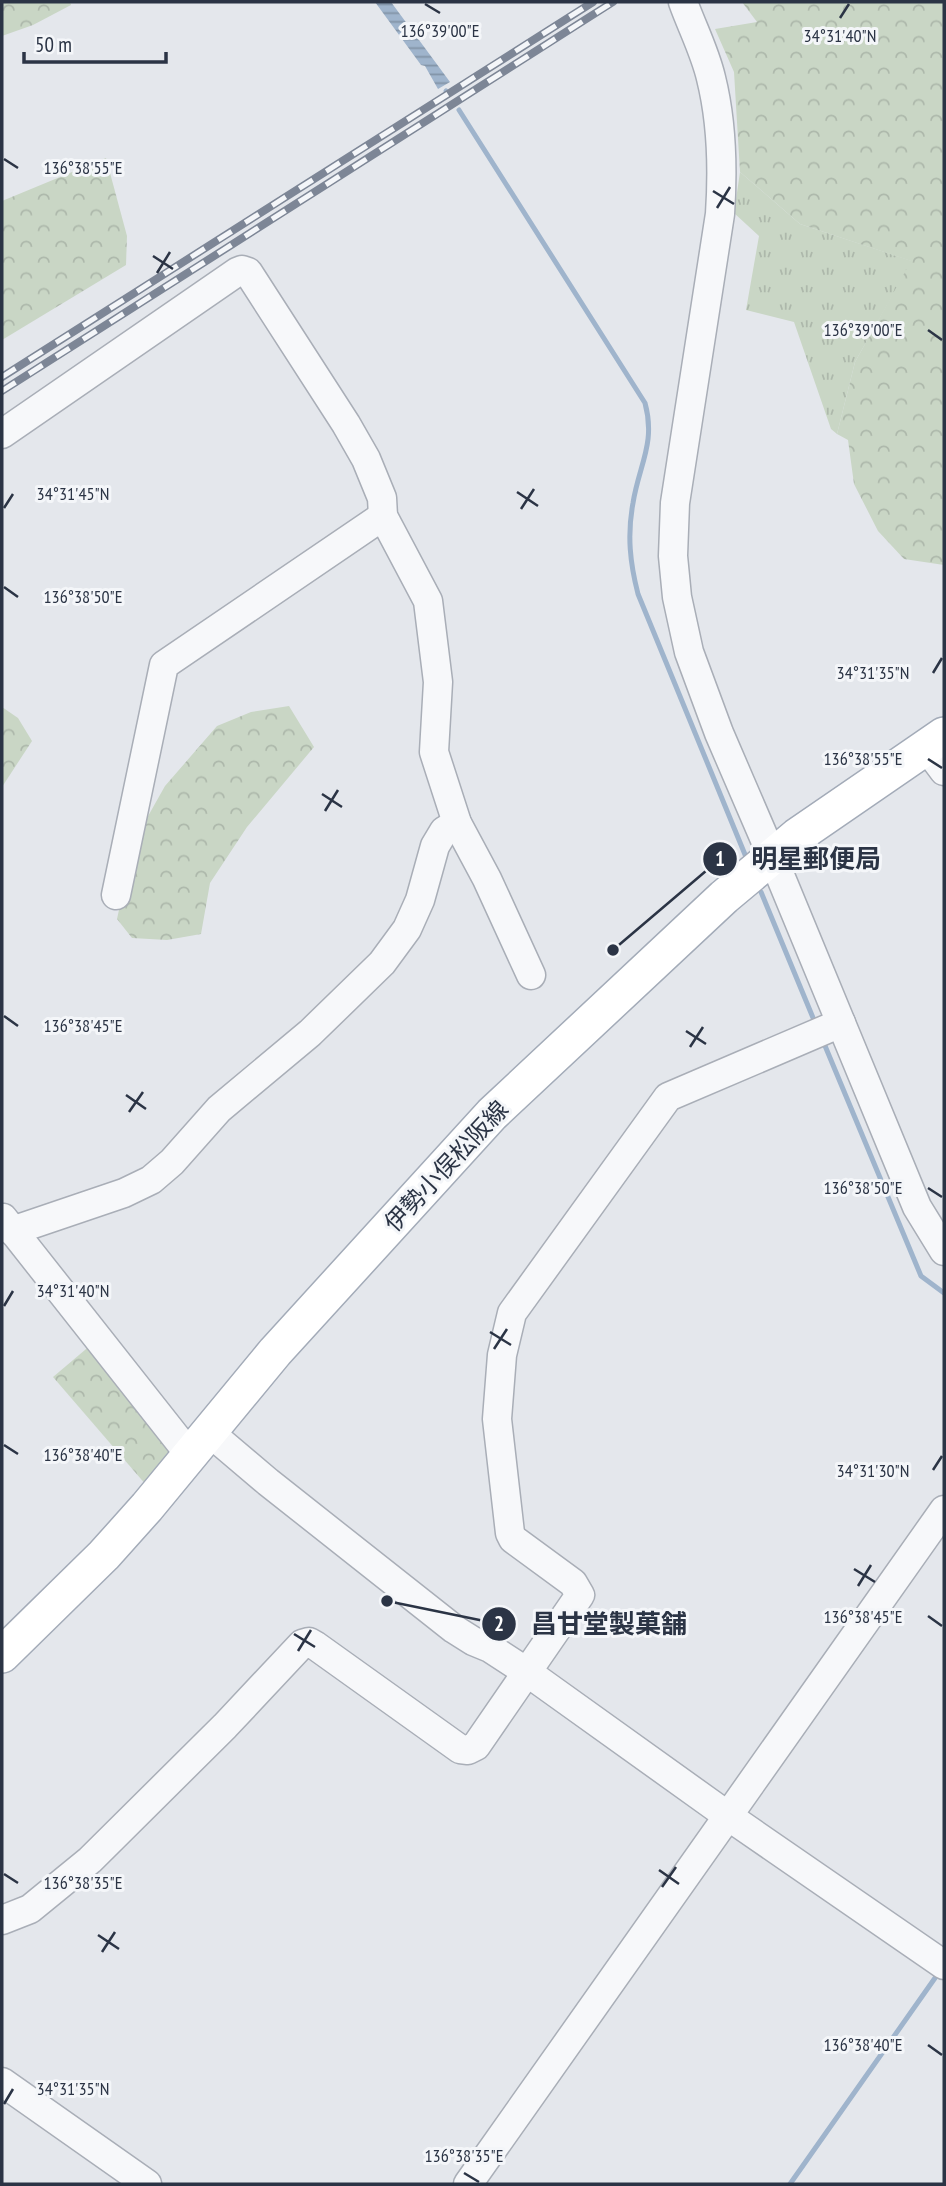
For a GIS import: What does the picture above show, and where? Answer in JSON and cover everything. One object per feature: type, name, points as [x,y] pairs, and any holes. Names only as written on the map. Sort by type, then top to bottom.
[{"type":"main road","name":"伊勢小俣松阪線","points":[[2,1655],[104,1555],[275,1352],[492,1114],[570,1044],[724,897],[772,856],[832,811],[938,751]]},
{"type":"street","points":[[683,2],[711,77],[719,127],[722,179],[720,214],[676,503],[673,556],[677,597],[689,652],[715,722],[772,856],[826,1029],[917,1207],[944,1251]]},
{"type":"street","points":[[2,434],[242,270],[248,272],[346,424],[366,460],[382,498],[383,516],[428,601],[438,682],[434,752],[457,823],[531,975]]},
{"type":"street","points":[[116,895],[164,665],[383,516]]},
{"type":"street","points":[[457,823],[444,831],[435,846],[407,929],[382,963],[310,1033],[219,1109],[172,1163],[151,1180],[124,1192],[7,1223],[200,1443],[268,1482],[463,1635],[490,1648],[527,1672],[728,1816],[944,1965]]},
{"type":"street","points":[[2,1920],[30,1909],[90,1860],[225,1726],[302,1644],[309,1642],[316,1646],[460,1749],[468,1750],[476,1746],[580,1595],[573,1583],[513,1539],[510,1533],[497,1419],[502,1355],[512,1313],[668,1097],[826,1029]]},
{"type":"street","points":[[468,2184],[944,1510]]},
{"type":"street","points":[[2,2082],[147,2184]]},
{"type":"green space","points":[[2,2],[70,2],[71,5],[33,25],[2,36]]},
{"type":"green space","points":[[742,2],[944,2],[944,565],[904,559],[878,531],[854,484],[848,440],[837,434],[855,362],[911,261],[800,224],[740,172],[734,72],[715,29],[757,22]]},
{"type":"green space","points":[[106,158],[127,236],[126,265],[2,340],[2,201]]},
{"type":"green space","points":[[740,172],[800,224],[912,261],[855,362],[837,434],[831,429],[794,322],[746,310],[759,236],[734,213]]},
{"type":"green space","points":[[289,706],[314,747],[247,827],[210,883],[201,934],[167,940],[132,938],[117,919],[134,841],[165,786],[217,726],[251,712]]},
{"type":"green space","points":[[2,707],[18,718],[32,741],[2,787]]},
{"type":"green space","points":[[92,1344],[178,1452],[147,1486],[53,1377]]},
{"type":"water","points":[[375,2],[391,2],[450,82],[438,89],[425,66],[421,65]]},
{"type":"waterway","points":[[459,110],[645,403],[648,442],[630,526],[635,583],[746,857]]},
{"type":"waterway","points":[[761,892],[816,1025]]},
{"type":"waterway","points":[[823,1041],[921,1276],[944,1293]]},
{"type":"waterway","points":[[790,2184],[935,1978]]},
{"type":"railway","points":[[2,377],[593,2]]},
{"type":"railway","points":[[2,391],[613,2]]},
{"type":"place","name":"明星郵便局","points":[[613,950]]},
{"type":"place","name":"昌甘堂製菓舗","points":[[387,1601]]}]
